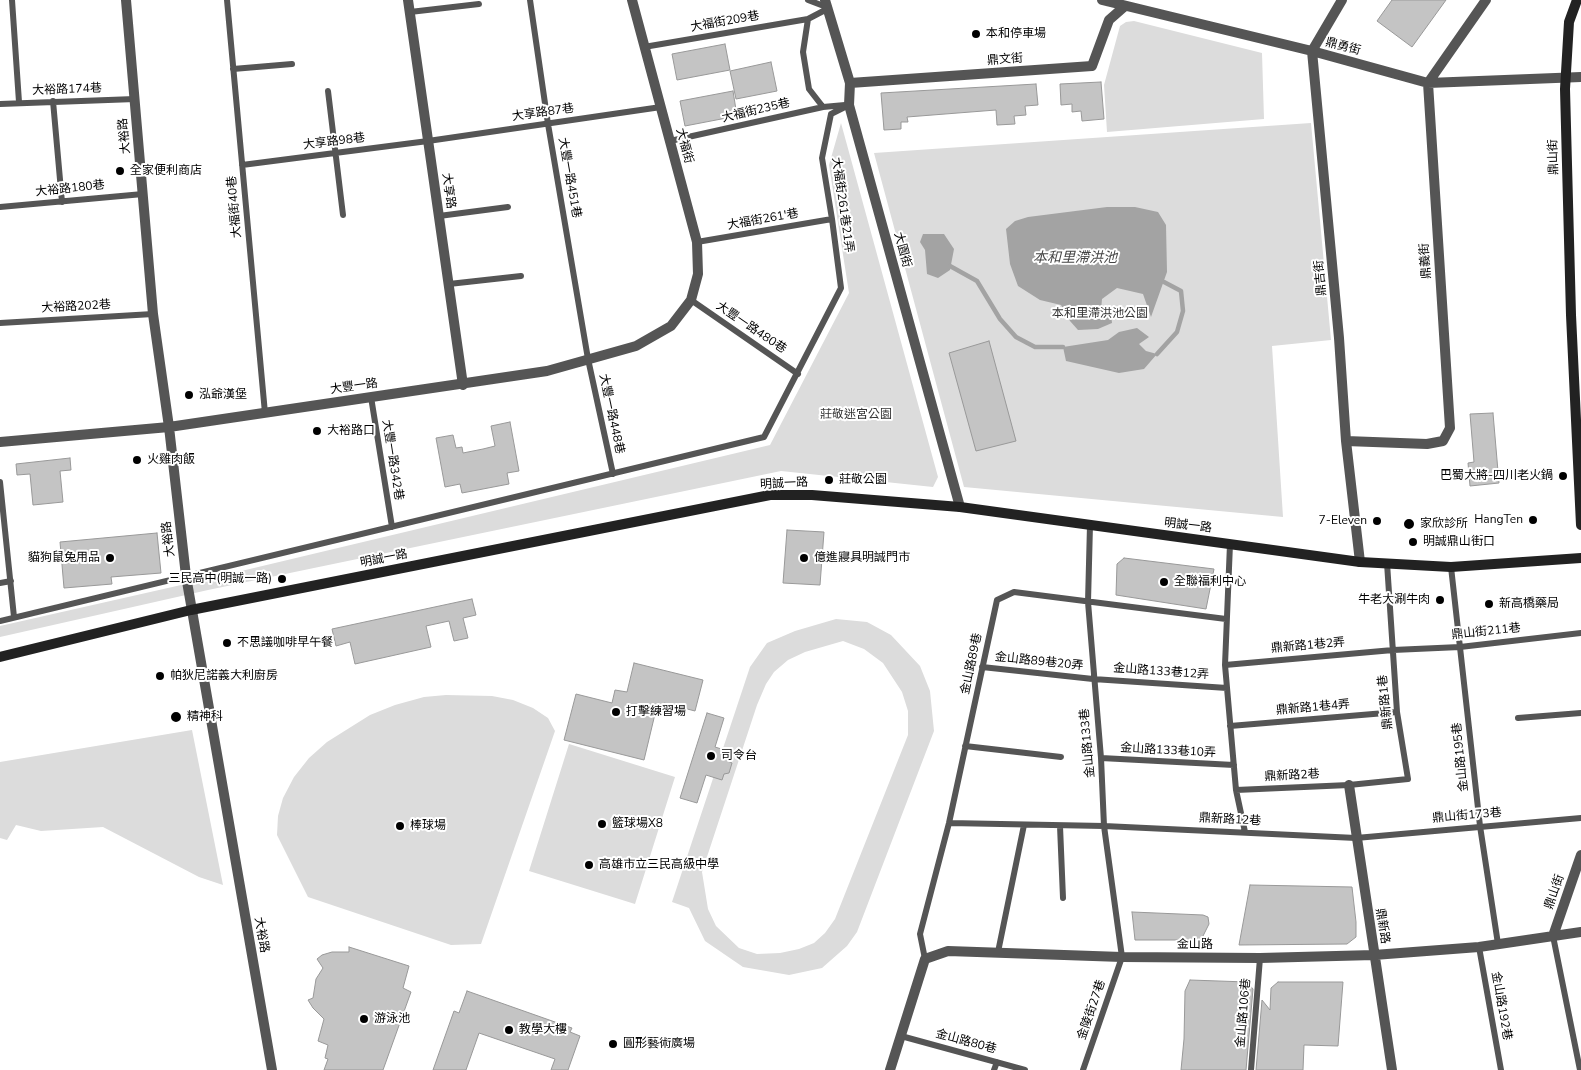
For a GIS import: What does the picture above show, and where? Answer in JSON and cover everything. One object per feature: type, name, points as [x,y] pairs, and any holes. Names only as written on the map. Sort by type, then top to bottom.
[{"type":"street","name":"大裕路","points":[[126,0],[152,314],[169,427],[186,576],[272,1070]]},
{"type":"street","name":"大享路","points":[[408,0],[463,385]]},
{"type":"street","name":"大福街","points":[[632,0],[697,242],[698,274],[691,300]]},
{"type":"street","name":"鼎勇街","points":[[1102,0],[1127,3],[1428,83],[1581,77]]},
{"type":"street","points":[[1312,51],[1342,0]]},
{"type":"street","points":[[1428,83],[1486,0]]},
{"type":"street","name":"鼎山街","points":[[1577,0],[1569,22],[1565,77],[1576,315],[1581,525]]},
{"type":"street","name":"鼎文街","points":[[850,83],[1092,66],[1109,20],[1127,3]]},
{"type":"street","name":"大園街","points":[[827,4],[850,83],[849,105],[960,507]]},
{"type":"street","name":"鼎吉街","points":[[1312,51],[1340,338],[1346,441],[1360,562]]},
{"type":"street","name":"鼎義街","points":[[1346,441],[1426,444],[1443,440],[1450,428],[1428,83]]},
{"type":"street","name":"大豐一路","points":[[0,442],[169,427],[463,385],[547,371],[636,346],[671,326],[691,300]]},
{"type":"street","name":"明誠一路","points":[[0,657],[191,610],[770,495],[812,495],[960,507],[1360,562],[1451,567],[1581,558]]},
{"type":"street","name":"鼎新路","points":[[1348,785],[1392,1070]]},
{"type":"street","name":"鼎山街","points":[[1553,936],[1581,855]]},
{"type":"street","name":"金山路","points":[[925,959],[948,951],[1122,957],[1260,958],[1374,955],[1479,947],[1581,932]]},
{"type":"street","points":[[890,1070],[925,959]]},
{"type":"lane","points":[[12,0],[19,102]]},
{"type":"lane","name":"大福街40巷","points":[[227,0],[265,413]]},
{"type":"lane","name":"大豐一路451巷","points":[[530,0],[548,124],[588,360]]},
{"type":"lane","points":[[808,0],[827,4]]},
{"type":"lane","points":[[410,12],[479,4]]},
{"type":"lane","name":"大福街209巷","points":[[644,48],[808,19],[827,4]]},
{"type":"lane","points":[[808,19],[803,52],[809,89],[823,107]]},
{"type":"lane","points":[[233,69],[292,64]]},
{"type":"lane","points":[[328,91],[343,216]]},
{"type":"lane","name":"大裕路174巷","points":[[0,104],[135,99]]},
{"type":"lane","points":[[53,101],[62,202]]},
{"type":"lane","name":"大福街235巷","points":[[670,141],[823,107],[849,105]]},
{"type":"lane","name":"大福街261巷21弄","points":[[798,374],[841,288],[822,158],[831,114],[849,105]]},
{"type":"lane","name":"大享路87巷","points":[[428,141],[661,107]]},
{"type":"lane","name":"大享路98巷","points":[[242,165],[428,141]]},
{"type":"lane","name":"大裕路180巷","points":[[0,207],[143,194]]},
{"type":"lane","points":[[439,216],[508,207]]},
{"type":"lane","name":"大福街261'巷","points":[[697,242],[832,219]]},
{"type":"lane","points":[[449,284],[521,276]]},
{"type":"lane","name":"大豐一路480巷","points":[[691,300],[798,374]]},
{"type":"lane","name":"大裕路202巷","points":[[0,323],[152,314]]},
{"type":"lane","name":"大豐一路448巷","points":[[588,360],[613,474]]},
{"type":"lane","points":[[0,621],[764,437],[798,374]]},
{"type":"lane","name":"大豐一路342巷","points":[[371,397],[392,527]]},
{"type":"lane","points":[[0,482],[14,618]]},
{"type":"lane","name":"金山路133巷","points":[[1090,525],[1088,602],[1093,679],[1101,758],[1104,826],[1122,957]]},
{"type":"lane","points":[[1230,544],[1225,665],[1236,790],[1245,832]]},
{"type":"lane","name":"鼎新路1巷","points":[[1348,785],[1408,779],[1397,712],[1387,563]]},
{"type":"lane","name":"金山路195巷","points":[[1451,567],[1480,826],[1498,944]]},
{"type":"lane","points":[[0,583],[11,581]]},
{"type":"lane","name":"金山路89巷","points":[[925,959],[920,934],[949,823],[997,600],[1014,592],[1226,620]]},
{"type":"lane","name":"鼎山街211巷","points":[[1392,650],[1460,647],[1581,634]]},
{"type":"lane","name":"鼎新路1巷2弄","points":[[1225,665],[1392,650]]},
{"type":"lane","name":"金山路89巷20弄","points":[[982,667],[1093,679]]},
{"type":"lane","name":"金山路133巷12弄","points":[[1093,679],[1227,688]]},
{"type":"lane","name":"鼎新路1巷4弄","points":[[1230,726],[1397,712]]},
{"type":"lane","points":[[1518,718],[1581,712]]},
{"type":"lane","points":[[965,746],[1061,757]]},
{"type":"lane","name":"金山路133巷10弄","points":[[1101,758],[1234,765]]},
{"type":"lane","name":"鼎新路2巷","points":[[1236,790],[1348,785]]},
{"type":"lane","name":"鼎山街173巷","points":[[1356,838],[1581,818]]},
{"type":"lane","name":"鼎新路12巷","points":[[949,823],[1104,826],[1356,838]]},
{"type":"lane","points":[[998,952],[1024,825]]},
{"type":"lane","points":[[1060,826],[1064,898]]},
{"type":"lane","points":[[1553,936],[1580,1070]]},
{"type":"lane","name":"金山路192巷","points":[[1479,947],[1501,1070]]},
{"type":"lane","name":"金陵街27巷","points":[[1082,1070],[1122,957]]},
{"type":"lane","name":"金山路106巷","points":[[1251,1070],[1260,958]]},
{"type":"lane","name":"金山路80巷","points":[[901,1036],[1025,1070]]},
{"type":"lane","points":[[994,1070],[997,1062]]},
{"type":"green space","points":[[1134,21],[1262,53],[1264,119],[1107,132],[1104,85],[1120,26],[1126,22]]},
{"type":"green space","name":"莊敬迷宮公園","points":[[841,123],[938,477],[933,487],[781,471],[208,590],[0,637],[0,626],[212,578],[770,445],[849,293],[829,165]]},
{"type":"green space","name":"本和里滯洪池公園","points":[[1311,123],[1331,340],[1272,346],[1283,517],[964,487],[874,153]]},
{"type":"green space","points":[[836,619],[867,622],[891,635],[920,666],[930,691],[934,731],[857,932],[847,946],[822,968],[789,975],[743,967],[705,941],[689,908],[672,902],[750,667],[767,643],[795,631]],"holes":[[[843,641],[864,649],[883,663],[902,692],[908,711],[908,735],[835,919],[825,933],[814,943],[799,949],[780,953],[757,954],[739,948],[716,926],[708,909],[702,872],[757,705],[766,684],[774,672],[788,660],[805,652]]]},
{"type":"green space","name":"棒球場","points":[[446,695],[492,696],[513,700],[533,708],[548,718],[555,731],[481,944],[451,945],[308,897],[277,835],[278,816],[283,798],[294,777],[309,758],[327,742],[370,715],[395,705],[424,697]]},
{"type":"green space","points":[[192,730],[223,885],[199,877],[103,827],[41,831],[16,825],[7,840],[0,838],[0,762]]},
{"type":"green space","name":"籃球場X8","points":[[569,744],[675,777],[635,904],[529,871]]},
{"type":"water","name":"本和里滯洪池","points":[[1107,207],[1135,207],[1158,212],[1166,225],[1167,272],[1151,317],[1143,294],[1117,288],[1102,299],[1101,311],[1111,314],[1112,323],[1098,329],[1078,330],[1070,321],[1061,305],[1040,300],[1018,286],[1010,264],[1006,229],[1015,221],[1028,217]]},
{"type":"water","points":[[923,234],[944,234],[954,249],[950,270],[938,278],[927,274],[925,250],[920,242]]},
{"type":"water","points":[[1137,328],[1149,337],[1139,344],[1146,351],[1157,354],[1144,369],[1119,373],[1066,361],[1063,347],[1108,340],[1119,332]]},
{"type":"building","points":[[1392,0],[1446,0],[1412,47],[1377,21]]},
{"type":"building","points":[[725,44],[730,70],[677,80],[672,54]]},
{"type":"building","points":[[771,62],[777,91],[736,99],[730,71]]},
{"type":"building","points":[[1101,82],[1104,119],[1082,121],[1081,111],[1072,112],[1072,104],[1061,105],[1060,84]]},
{"type":"building","points":[[1036,84],[1038,105],[1025,106],[1026,115],[1014,116],[1015,124],[997,125],[996,110],[907,117],[908,122],[901,122],[901,129],[884,130],[881,93]]},
{"type":"building","points":[[733,91],[737,116],[685,126],[680,101]]},
{"type":"building","points":[[989,341],[1016,441],[976,451],[949,353]]},
{"type":"building","points":[[1493,413],[1499,483],[1470,486],[1468,463],[1474,462],[1470,414]]},
{"type":"building","points":[[510,422],[519,471],[507,473],[509,484],[462,493],[460,484],[445,487],[436,438],[453,435],[456,448],[462,447],[463,453],[483,449],[495,446],[491,426]]},
{"type":"building","points":[[70,458],[71,470],[60,471],[63,502],[33,505],[30,474],[17,475],[16,464]]},
{"type":"building","name":"億進寢具明誠門市","points":[[787,530],[824,532],[820,585],[783,583]]},
{"type":"building","name":"貓狗鼠兔用品","points":[[157,533],[161,573],[111,577],[112,584],[64,588],[60,542]]},
{"type":"building","name":"全聯福利中心","points":[[1124,558],[1214,569],[1206,609],[1116,595],[1117,564]]},
{"type":"building","points":[[472,599],[476,615],[463,618],[468,638],[454,641],[449,621],[426,626],[431,647],[355,664],[350,642],[336,646],[332,629]]},
{"type":"building","name":"打擊練習場","points":[[634,663],[703,680],[695,711],[664,703],[661,715],[655,714],[644,760],[564,740],[576,694],[612,703],[615,690],[627,692]]},
{"type":"building","name":"司令台","points":[[707,713],[724,718],[715,747],[731,752],[728,761],[732,763],[729,773],[724,774],[722,780],[706,775],[697,803],[680,798]]},
{"type":"building","points":[[1250,885],[1352,887],[1356,937],[1347,944],[1239,945]]},
{"type":"building","points":[[1132,912],[1203,915],[1208,917],[1209,924],[1201,940],[1135,940]]},
{"type":"building","points":[[349,947],[409,966],[403,988],[411,992],[383,1070],[324,1070],[328,1059],[325,1058],[328,1045],[318,1041],[324,1019],[308,1000],[313,998],[316,979],[323,968],[317,959],[322,955],[332,952],[349,952]]},
{"type":"building","points":[[1190,980],[1247,982],[1253,989],[1246,1070],[1181,1070],[1185,991]]},
{"type":"building","points":[[1278,982],[1343,982],[1338,1046],[1304,1045],[1303,1070],[1256,1070],[1262,1000],[1270,1010],[1271,988]]},
{"type":"building","name":"教學大樓","points":[[467,991],[572,1028],[570,1032],[580,1036],[568,1070],[551,1070],[555,1059],[479,1033],[466,1070],[433,1070],[454,1011],[459,1013]]},
{"type":"waterway","points":[[950,266],[977,281],[1000,319],[1016,337],[1035,347],[1063,347]]},
{"type":"waterway","points":[[1157,354],[1177,332],[1183,311],[1181,291],[1164,282]]},
{"type":"place","name":"本和停車場","points":[[976,34]]},
{"type":"place","name":"全家便利商店","points":[[120,171]]},
{"type":"place","name":"泓爺漢堡","points":[[189,395]]},
{"type":"place","name":"大裕路口","points":[[317,431]]},
{"type":"place","name":"火雞肉飯","points":[[137,460]]},
{"type":"place","name":"巴蜀大將-四川老火鍋","points":[[1563,476]]},
{"type":"place","name":"莊敬公園","points":[[829,480]]},
{"type":"place","name":"HangTen","points":[[1533,520]]},
{"type":"place","name":"7-Eleven","points":[[1377,521]]},
{"type":"place","name":"家欣診所","points":[[1409,524]]},
{"type":"place","name":"明誠鼎山街口","points":[[1413,542]]},
{"type":"place","name":"貓狗鼠兔用品","points":[[110,558]]},
{"type":"place","name":"億進寢具明誠門市","points":[[804,558]]},
{"type":"place","name":"三民高中(明誠一路)","points":[[282,579]]},
{"type":"place","name":"全聯福利中心","points":[[1164,582]]},
{"type":"place","name":"牛老大涮牛肉","points":[[1440,600]]},
{"type":"place","name":"新高橋藥局","points":[[1489,604]]},
{"type":"place","name":"不思議咖啡早午餐","points":[[227,643]]},
{"type":"place","name":"帕狄尼諾義大利廚房","points":[[160,676]]},
{"type":"place","name":"打擊練習場","points":[[616,712]]},
{"type":"place","name":"精神科","points":[[176,717]]},
{"type":"place","name":"司令台","points":[[711,756]]},
{"type":"place","name":"籃球場X8","points":[[602,824]]},
{"type":"place","name":"棒球場","points":[[400,826]]},
{"type":"place","name":"高雄市立三民高級中學","points":[[589,865]]},
{"type":"place","name":"游泳池","points":[[364,1019]]},
{"type":"place","name":"教學大樓","points":[[509,1030]]},
{"type":"place","name":"圓形藝術廣場","points":[[613,1044]]}]
